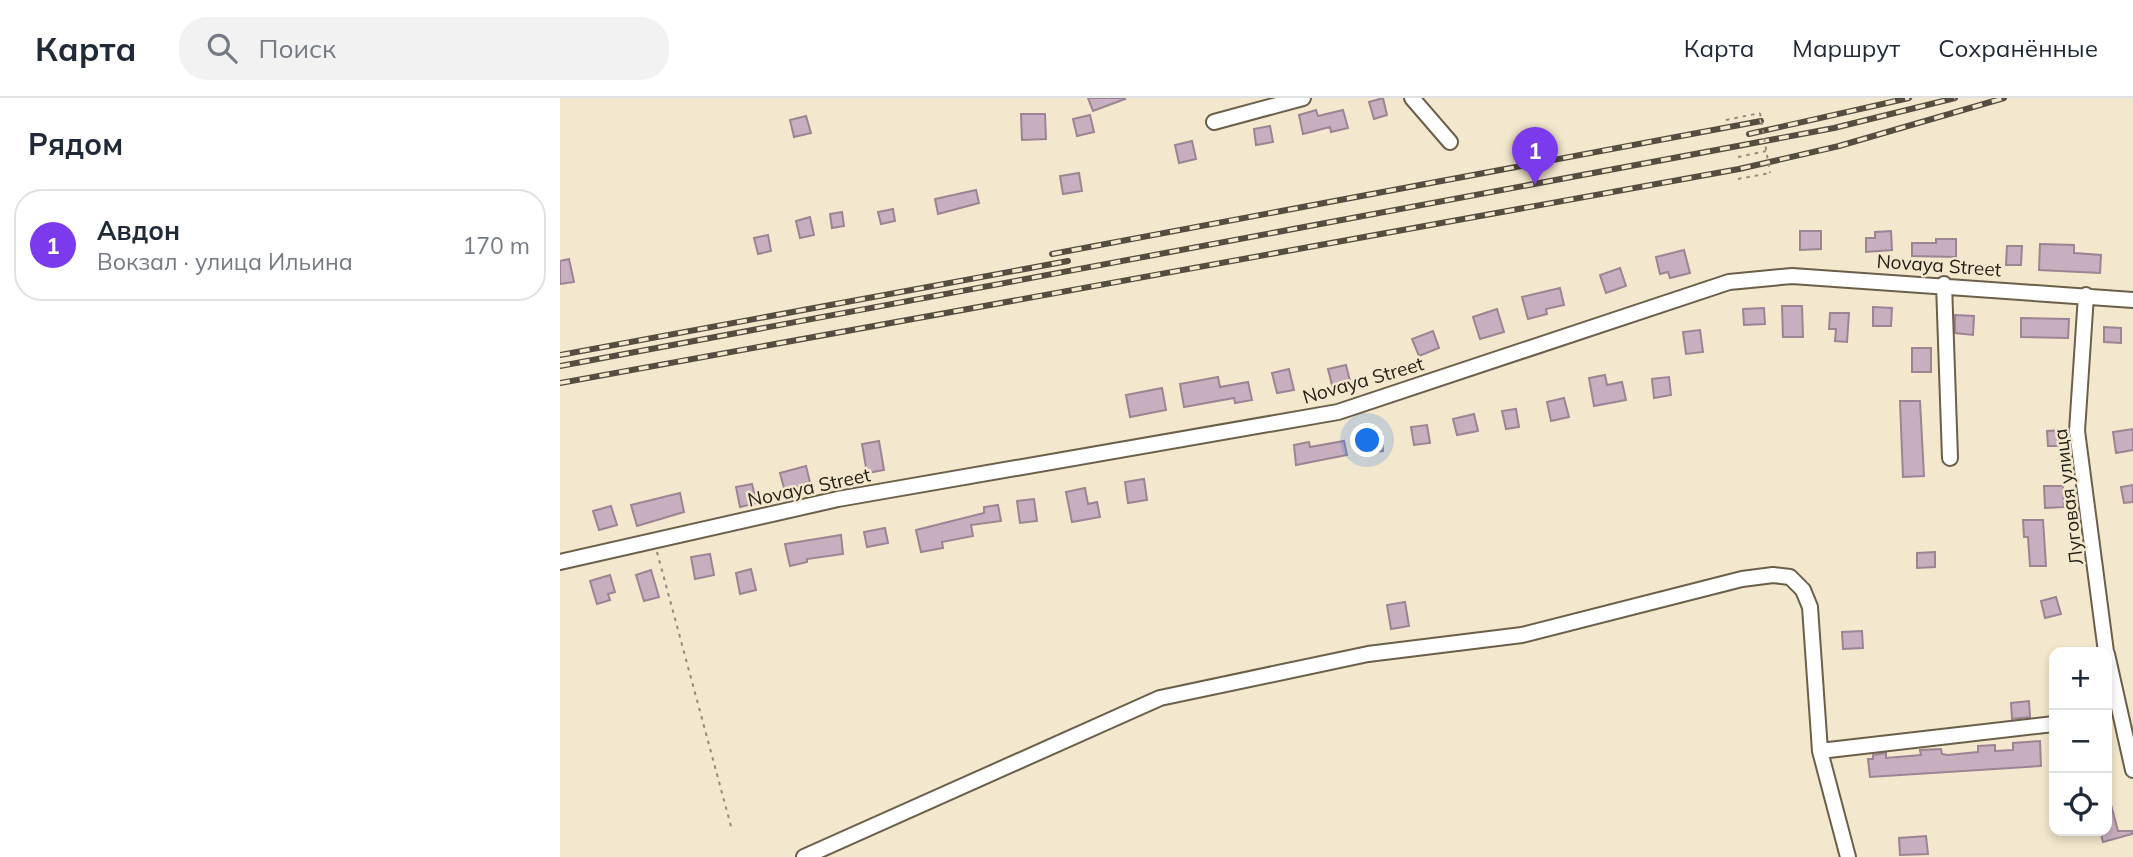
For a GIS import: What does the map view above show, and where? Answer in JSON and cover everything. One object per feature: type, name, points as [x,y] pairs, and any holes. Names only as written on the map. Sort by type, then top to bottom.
[{"type":"street","points":[[1214,122],[1303,98]]},
{"type":"street","points":[[1412,98],[1450,142]]},
{"type":"street","name":"Novaya Street","points":[[560,562],[838,499],[1338,411],[1729,282],[1792,276],[1944,284],[2133,300]]},
{"type":"street","points":[[1944,284],[1951,457]]},
{"type":"street","name":"Луговая улица","points":[[2086,295],[2077,431],[2106,647]]},
{"type":"street","points":[[804,857],[1160,698],[1368,653],[1522,635],[1742,579],[1773,575],[1790,577],[1803,590],[1810,607],[1820,751],[1848,857]]},
{"type":"street","name":"Луговая улица","points":[[2112,699],[2114,718],[2133,770]]},
{"type":"street","points":[[1820,751],[2049,725]]},
{"type":"path","points":[[1727,120],[1760,113],[1770,173],[1738,179]]},
{"type":"path","points":[[1738,157],[1766,151]]},
{"type":"path","points":[[654,541],[732,830]]},
{"type":"building","points":[[1088,98],[1124,98],[1125,99],[1093,111]]},
{"type":"building","points":[[1383,98],[1387,115],[1374,119],[1369,102]]},
{"type":"building","points":[[1316,110],[1318,116],[1343,110],[1348,128],[1331,132],[1330,127],[1303,134],[1299,115]]},
{"type":"building","points":[[1021,114],[1045,114],[1046,139],[1022,140]]},
{"type":"building","points":[[1090,115],[1094,132],[1077,136],[1073,119]]},
{"type":"building","points":[[806,116],[811,133],[794,137],[790,120]]},
{"type":"building","points":[[1270,126],[1273,142],[1256,145],[1254,129]]},
{"type":"building","points":[[1192,141],[1196,159],[1179,163],[1175,145]]},
{"type":"building","points":[[1079,173],[1082,191],[1063,194],[1060,176]]},
{"type":"building","points":[[976,190],[979,203],[938,214],[935,199]]},
{"type":"building","points":[[893,209],[895,221],[881,224],[878,212]]},
{"type":"building","points":[[842,212],[844,226],[832,228],[830,214]]},
{"type":"building","points":[[810,217],[814,235],[800,238],[796,221]]},
{"type":"building","points":[[1800,231],[1821,231],[1821,249],[1800,250]]},
{"type":"building","points":[[1891,231],[1892,250],[1866,252],[1866,238],[1875,238],[1875,232]]},
{"type":"building","points":[[768,235],[771,251],[758,254],[754,238]]},
{"type":"building","points":[[1936,239],[1956,239],[1956,257],[1912,256],[1912,243],[1936,243]]},
{"type":"building","points":[[2040,244],[2074,245],[2074,253],[2101,255],[2100,273],[2039,270]]},
{"type":"building","points":[[2007,246],[2022,246],[2021,265],[2006,265]]},
{"type":"building","points":[[1684,250],[1690,273],[1670,278],[1668,272],[1660,274],[1656,257]]},
{"type":"building","points":[[569,259],[574,282],[560,284],[560,261]]},
{"type":"building","points":[[1620,268],[1626,286],[1606,293],[1600,275]]},
{"type":"building","points":[[1560,288],[1564,305],[1546,309],[1547,314],[1528,319],[1522,297]]},
{"type":"building","points":[[1782,306],[1802,306],[1803,337],[1783,337]]},
{"type":"building","points":[[1873,307],[1892,308],[1891,326],[1873,326]]},
{"type":"building","points":[[1764,308],[1765,324],[1744,325],[1743,309]]},
{"type":"building","points":[[1497,309],[1504,332],[1480,339],[1473,317]]},
{"type":"building","points":[[1830,313],[1849,313],[1847,342],[1835,341],[1836,329],[1829,329]]},
{"type":"building","points":[[1955,315],[1974,316],[1973,335],[1955,333]]},
{"type":"building","points":[[2021,318],[2069,319],[2068,338],[2021,337]]},
{"type":"building","points":[[2104,327],[2121,328],[2121,343],[2104,342]]},
{"type":"building","points":[[1700,330],[1703,352],[1686,354],[1683,332]]},
{"type":"building","points":[[1433,331],[1439,348],[1419,356],[1412,339]]},
{"type":"building","points":[[1912,348],[1931,348],[1931,372],[1912,372]]},
{"type":"building","points":[[1346,365],[1351,385],[1333,389],[1328,369]]},
{"type":"building","points":[[1289,369],[1294,390],[1277,393],[1272,373]]},
{"type":"building","points":[[1605,375],[1607,385],[1622,382],[1626,400],[1594,406],[1589,378]]},
{"type":"building","points":[[1218,377],[1220,387],[1248,382],[1252,400],[1235,403],[1234,398],[1184,407],[1180,384]]},
{"type":"building","points":[[1669,377],[1671,395],[1654,398],[1652,379]]},
{"type":"building","points":[[1162,388],[1166,410],[1130,417],[1126,395]]},
{"type":"building","points":[[1564,398],[1569,417],[1551,421],[1547,402]]},
{"type":"building","points":[[1900,401],[1920,401],[1924,476],[1903,477]]},
{"type":"building","points":[[1516,409],[1519,427],[1506,429],[1502,411]]},
{"type":"building","points":[[1474,414],[1478,431],[1457,435],[1453,419]]},
{"type":"building","points":[[1427,425],[1430,443],[1414,445],[1411,427]]},
{"type":"building","points":[[2133,429],[2133,450],[2116,453],[2113,432]]},
{"type":"building","points":[[2065,430],[2066,446],[2048,446],[2047,431]]},
{"type":"building","points":[[1377,433],[1377,439],[1382,438],[1383,451],[1366,453],[1364,435]]},
{"type":"building","points":[[879,441],[884,470],[867,473],[862,444]]},
{"type":"building","points":[[1344,441],[1347,455],[1296,465],[1294,445],[1309,442],[1310,447]]},
{"type":"building","points":[[806,466],[811,486],[785,492],[780,473]]},
{"type":"building","points":[[1144,479],[1147,500],[1128,503],[1125,482]]},
{"type":"building","points":[[752,484],[757,503],[740,507],[736,487]]},
{"type":"building","points":[[2133,485],[2133,502],[2124,503],[2121,487]]},
{"type":"building","points":[[2044,486],[2063,486],[2064,507],[2045,508]]},
{"type":"building","points":[[1085,488],[1088,504],[1097,502],[1100,517],[1072,522],[1066,492]]},
{"type":"building","points":[[680,493],[684,512],[637,526],[631,505]]},
{"type":"building","points":[[1034,499],[1037,521],[1020,523],[1017,501]]},
{"type":"building","points":[[998,505],[1001,521],[971,525],[973,536],[942,542],[943,548],[921,552],[916,530],[984,513],[984,507]]},
{"type":"building","points":[[611,506],[617,525],[599,530],[593,511]]},
{"type":"building","points":[[2023,520],[2043,520],[2046,566],[2030,566],[2028,537],[2024,537]]},
{"type":"building","points":[[885,528],[888,543],[867,547],[864,532]]},
{"type":"building","points":[[841,535],[843,554],[807,559],[807,562],[790,566],[785,544]]},
{"type":"building","points":[[1935,552],[1935,567],[1917,568],[1917,553]]},
{"type":"building","points":[[710,554],[714,575],[695,579],[691,557]]},
{"type":"building","points":[[751,569],[756,590],[740,594],[736,573]]},
{"type":"building","points":[[651,570],[659,597],[644,601],[636,575]]},
{"type":"building","points":[[610,575],[615,592],[608,594],[610,600],[597,604],[590,581]]},
{"type":"building","points":[[2056,597],[2061,614],[2045,618],[2041,601]]},
{"type":"building","points":[[1405,602],[1409,626],[1391,629],[1387,605]]},
{"type":"building","points":[[1862,631],[1863,648],[1843,649],[1842,632]]},
{"type":"building","points":[[2029,701],[2030,717],[2012,719],[2011,703]]},
{"type":"building","points":[[2040,741],[2041,766],[1870,777],[1868,759],[1873,759],[1873,755],[1886,753],[1886,758],[1921,755],[1920,750],[1941,749],[1942,754],[1948,755],[1978,752],[1978,746],[1995,745],[1995,751],[2013,750],[2013,743]]},
{"type":"building","points":[[2112,808],[2118,831],[2132,831],[2132,834],[2103,842],[2101,836],[2112,836]]},
{"type":"building","points":[[1926,836],[1928,854],[1900,855],[1899,838]]},
{"type":"railway","points":[[1749,134],[1909,98]]},
{"type":"railway","points":[[560,366],[1834,128],[1955,98]]},
{"type":"railway","points":[[560,383],[1739,169],[1839,146],[2004,98]]},
{"type":"railway","points":[[1052,254],[1761,121]]},
{"type":"railway","points":[[560,355],[1068,261]]},
{"type":"place","name":"Авдон","points":[[1535,185]]}]
